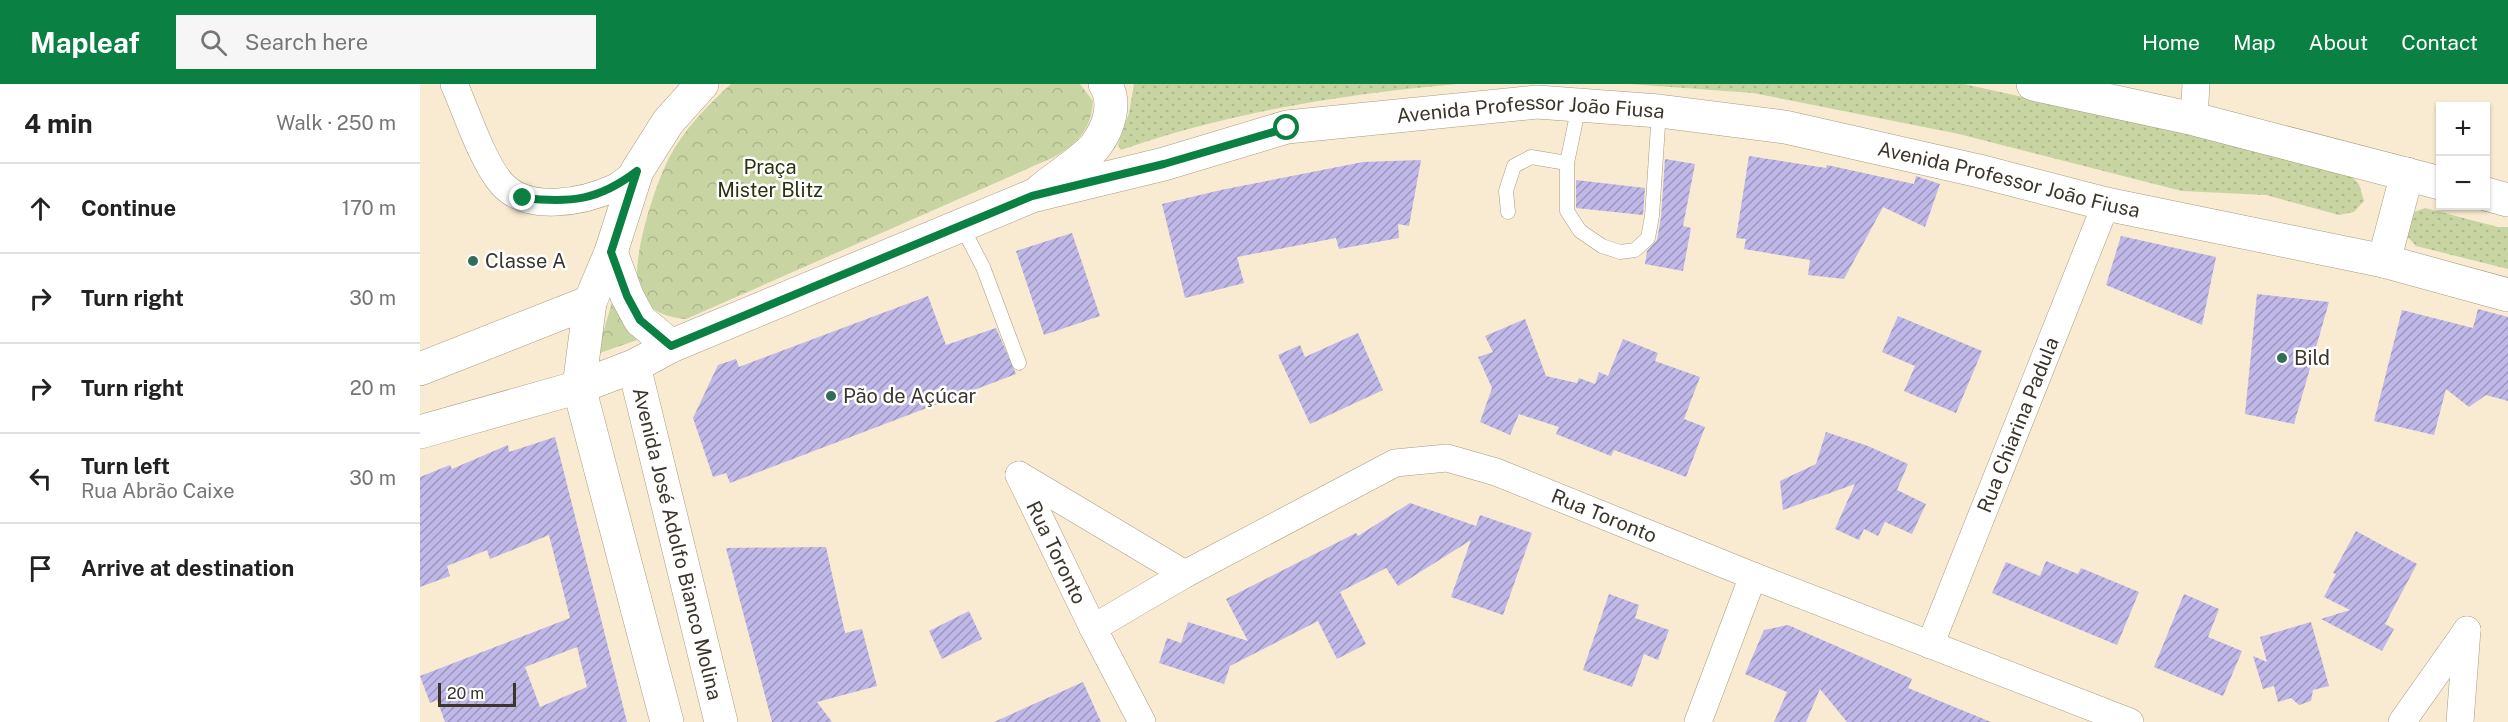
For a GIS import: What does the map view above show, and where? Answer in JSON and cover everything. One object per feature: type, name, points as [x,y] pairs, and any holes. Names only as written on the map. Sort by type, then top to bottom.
[{"type":"main road","points":[[667,722],[579,387],[590,302],[611,252],[637,171],[668,122],[702,84]]},
{"type":"main road","points":[[1032,196],[1096,146],[1111,114],[1111,93],[1105,84]]},
{"type":"main road","points":[[2033,84],[2194,119],[2436,182]]},
{"type":"main road","name":"Avenida Professor João Fiusa","points":[[420,432],[579,387],[634,366],[671,346],[1032,196],[1164,164],[1287,128],[1537,102],[1659,111],[1785,127],[1978,171],[2106,204],[2384,261],[2508,295]]},
{"type":"main road","points":[[2384,261],[2407,174]]},
{"type":"main road","points":[[2490,195],[2508,200]]},
{"type":"main road","points":[[611,252],[627,296],[640,320],[671,346]]},
{"type":"main road","points":[[420,369],[590,302]]},
{"type":"main road","name":"Avenida José Adolfo Bianco Molina","points":[[634,366],[721,722]]},
{"type":"street","points":[[454,84],[487,159],[502,184],[523,198],[560,202],[592,196],[616,187],[637,171]]},
{"type":"street","points":[[2194,119],[2196,84]]},
{"type":"street","name":"Rua Chiarina Padula","points":[[1930,645],[2106,204]]},
{"type":"street","name":"Rua Toronto","points":[[1093,628],[1185,574],[1395,463],[1447,458],[1496,472],[1753,576],[2130,722]]},
{"type":"street","name":"Rua Toronto","points":[[1142,722],[1093,628],[1019,475],[1185,574]]},
{"type":"street","points":[[1698,722],[1753,576]]},
{"type":"street","points":[[2402,722],[2467,630],[2460,722]]},
{"type":"lane","points":[[1579,105],[1567,163],[1567,211],[1580,231],[1602,246],[1620,252],[1635,250],[1648,238],[1652,216],[1659,111]]},
{"type":"lane","points":[[1508,212],[1506,191],[1514,166],[1531,157],[1567,163]]},
{"type":"lane","points":[[962,226],[983,267],[1020,363]]},
{"type":"green space","name":"Praça Mister Blitz","points":[[731,84],[1080,84],[1093,101],[1086,129],[1075,142],[1052,158],[686,319],[673,317],[648,305],[640,294],[637,281],[640,246],[663,170],[675,147],[697,118]]},
{"type":"green space","points":[[1134,84],[1458,84],[1372,93],[1287,106],[1203,125],[1121,150],[1118,145],[1129,113]]},
{"type":"green space","points":[[1629,84],[1964,84],[2193,135],[2350,175],[2359,184],[2364,201],[2354,212],[2339,215],[2266,195],[2182,191],[1959,134],[1753,93]]},
{"type":"green space","points":[[2425,208],[2498,227],[2508,227],[2508,269],[2416,246],[2406,235],[2411,213]]},
{"type":"green space","points":[[612,302],[637,340],[597,354]]},
{"type":"building","points":[[1749,156],[1826,168],[1827,165],[1914,184],[1916,176],[1940,184],[1925,227],[1883,207],[1844,279],[1808,275],[1810,260],[1744,249],[1746,239],[1736,238]]},
{"type":"building","points":[[1665,159],[1695,164],[1683,226],[1691,228],[1683,271],[1645,264],[1647,251],[1657,240]]},
{"type":"building","points":[[1421,160],[1409,226],[1398,224],[1399,238],[1339,249],[1336,238],[1237,257],[1244,283],[1185,298],[1162,204],[1363,162]]},
{"type":"building","points":[[1576,180],[1645,188],[1643,215],[1576,208]]},
{"type":"building","points":[[1072,233],[1100,316],[1044,335],[1016,251]]},
{"type":"building","points":[[2121,236],[2216,257],[2202,325],[2106,285]]},
{"type":"building","name":"Bild","points":[[2257,294],[2329,302],[2294,424],[2245,414]]},
{"type":"building","name":"Pão de Açúcar","points":[[928,296],[946,345],[996,328],[1016,374],[730,483],[726,473],[713,477],[693,418],[718,365],[736,359],[739,367]]},
{"type":"building","points":[[2478,309],[2508,317],[2508,401],[2486,395],[2469,407],[2446,389],[2434,435],[2374,421],[2402,310],[2473,328]]},
{"type":"building","points":[[1898,316],[1982,351],[1956,413],[1904,391],[1915,366],[1882,352]]},
{"type":"building","points":[[1525,319],[1546,376],[1577,383],[1579,378],[1595,384],[1599,372],[1608,376],[1623,339],[1658,353],[1655,361],[1700,377],[1684,419],[1705,427],[1686,477],[1614,450],[1611,456],[1556,434],[1559,427],[1519,414],[1510,435],[1480,422],[1492,388],[1478,357],[1493,352],[1485,336]]},
{"type":"building","points":[[1358,333],[1383,390],[1310,424],[1278,355],[1300,345],[1305,357]]},
{"type":"building","points":[[1826,432],[1868,446],[1908,464],[1897,490],[1926,504],[1912,534],[1885,522],[1878,536],[1864,529],[1859,540],[1835,529],[1855,484],[1783,510],[1780,481],[1816,464]]},
{"type":"building","points":[[555,437],[627,722],[445,722],[437,700],[430,703],[420,676],[570,618],[549,535],[490,559],[487,550],[447,566],[450,576],[420,587],[420,477],[450,465],[452,469],[508,445],[509,452]],"holes":[[[577,647],[587,687],[540,707],[525,667]]]},
{"type":"building","points":[[1410,503],[1476,526],[1480,515],[1532,533],[1503,615],[1451,597],[1471,540],[1398,586],[1386,568],[1340,592],[1366,644],[1337,659],[1318,621],[1230,666],[1224,684],[1159,663],[1167,638],[1181,643],[1188,622],[1248,641],[1226,599],[1356,533],[1358,536]]},
{"type":"building","points":[[2356,531],[2417,564],[2385,624],[2394,629],[2382,651],[2321,619],[2350,610],[2324,597],[2336,574],[2333,573]]},
{"type":"building","points":[[826,547],[845,633],[862,629],[877,686],[817,702],[832,722],[772,722],[726,548]]},
{"type":"building","points":[[2046,561],[2078,574],[2081,568],[2139,592],[2117,645],[1992,593],[2006,562],[2040,576]]},
{"type":"building","points":[[1609,594],[1639,605],[1635,618],[1669,630],[1658,660],[1644,654],[1632,687],[1583,670]]},
{"type":"building","points":[[2184,594],[2219,609],[2208,637],[2242,651],[2223,696],[2154,667]]},
{"type":"building","points":[[969,611],[982,639],[942,659],[929,631]]},
{"type":"building","points":[[2311,622],[2329,686],[2313,690],[2311,701],[2299,705],[2291,698],[2278,702],[2274,686],[2263,689],[2253,656],[2267,662],[2260,637]]},
{"type":"building","points":[[1788,625],[1912,679],[1908,688],[1991,722],[1847,722],[1820,689],[1806,722],[1774,722],[1787,692],[1745,674],[1764,630]]},
{"type":"building","points":[[1083,682],[1101,722],[994,722]]},
{"type":"place","name":"Classe A","points":[[473,261]]},
{"type":"place","name":"Bild","points":[[2282,358]]},
{"type":"place","name":"Pão de Açúcar","points":[[831,396]]},
{"type":"route","points":[[523,198],[560,202],[592,196],[616,187],[637,171],[611,252],[627,296],[640,320],[671,346],[1032,196],[1164,164],[1205,150],[1287,128]]}]
